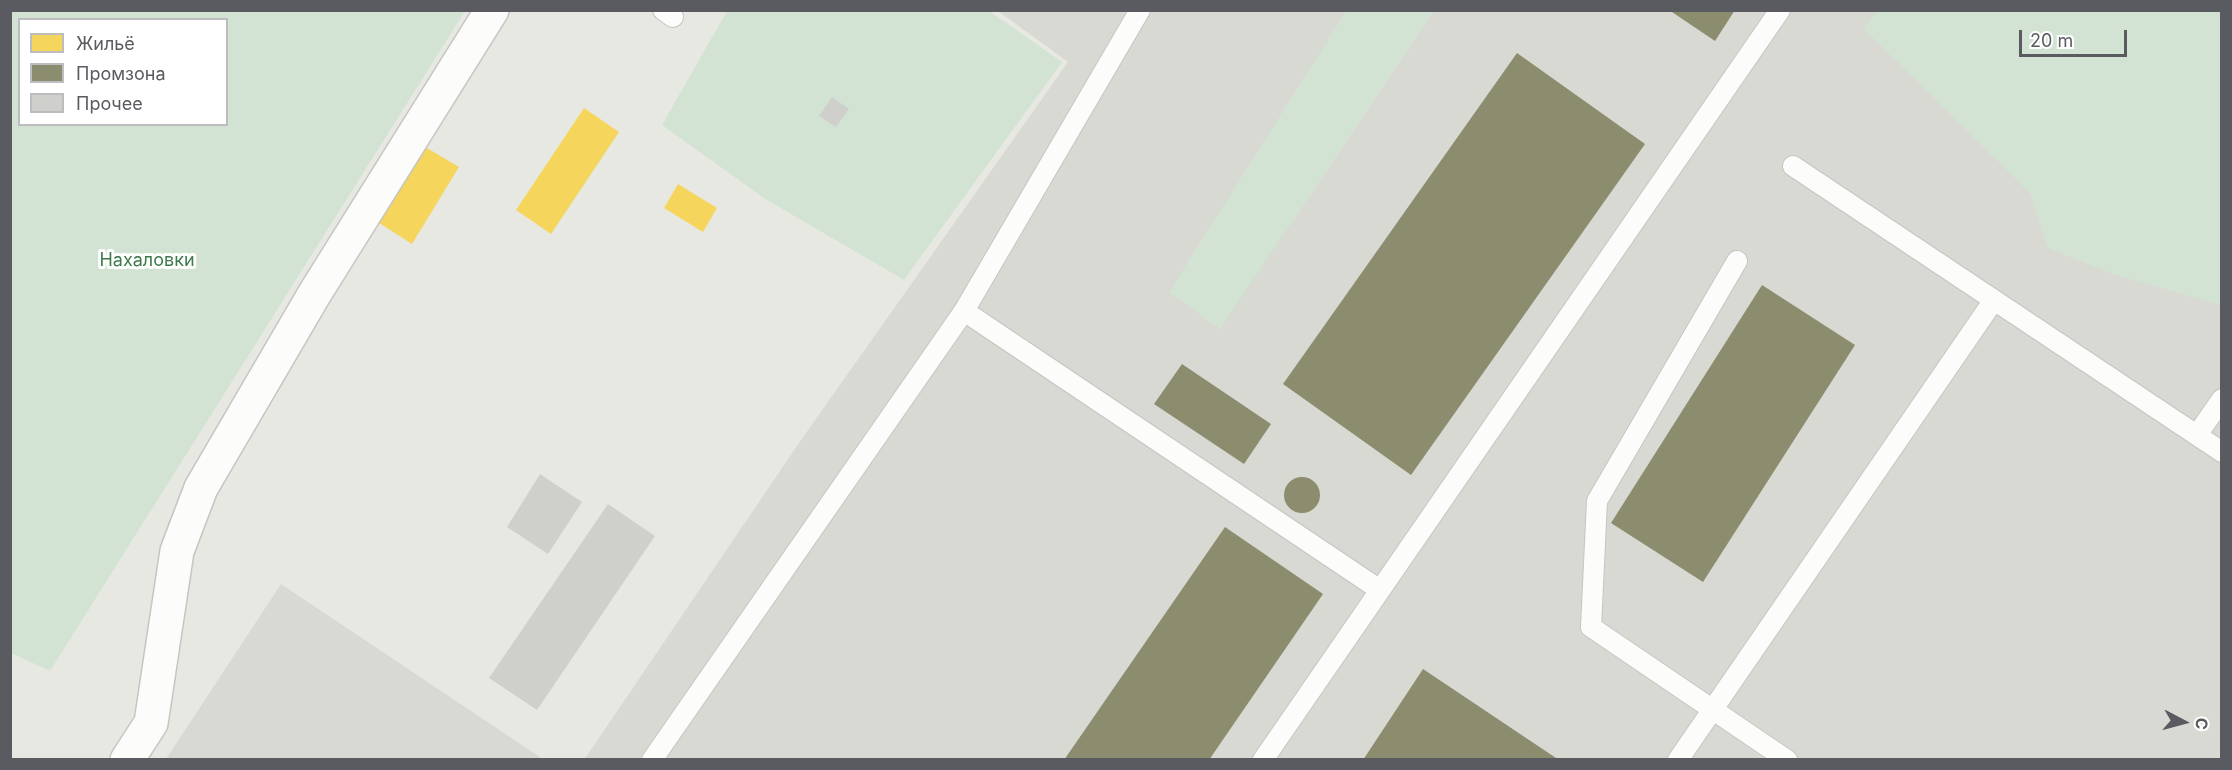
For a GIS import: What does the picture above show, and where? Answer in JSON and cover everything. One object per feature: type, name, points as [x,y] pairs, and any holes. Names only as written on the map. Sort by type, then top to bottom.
[{"type":"street","points":[[127,759],[151,723],[177,551],[201,488],[315,293],[492,10]]},
{"type":"lane","points":[[652,759],[964,311],[1140,10]]},
{"type":"lane","points":[[1263,759],[1780,10]]},
{"type":"lane","points":[[1793,166],[2222,452]]},
{"type":"lane","points":[[1737,261],[1597,501],[1591,627],[1787,759]]},
{"type":"lane","points":[[1677,759],[1994,300]]},
{"type":"lane","points":[[964,311],[1380,590]]},
{"type":"lane","points":[[2197,435],[2222,399]]},
{"type":"shaded area","points":[[998,11],[2221,11],[2221,759],[584,760],[801,440],[1068,62]]},
{"type":"shaded area","points":[[281,584],[543,759],[166,759]]},
{"type":"green space","name":"Нахаловки","points":[[11,10],[465,11],[50,671],[11,653]]},
{"type":"green space","points":[[1347,10],[1434,11],[1220,329],[1169,292]]},
{"type":"green space","points":[[727,11],[989,11],[1062,62],[904,280],[767,200],[662,125]]},
{"type":"green space","points":[[1877,11],[2221,11],[2221,305],[2116,275],[2048,248],[2030,193],[1864,29]]},
{"type":"building: Жильё","points":[[584,108],[619,132],[551,234],[516,210]]},
{"type":"building: Жильё","points":[[422,145],[459,167],[412,244],[376,221]]},
{"type":"building: Жильё","points":[[678,184],[717,208],[703,232],[664,208]]},
{"type":"building: Промзона","points":[[1669,10],[1735,10],[1715,41]]},
{"type":"building: Промзона","points":[[1517,53],[1645,144],[1411,475],[1283,384]]},
{"type":"building: Промзона","points":[[1762,285],[1855,345],[1703,582],[1611,523]]},
{"type":"building: Промзона","points":[[1182,364],[1271,424],[1244,464],[1154,404]]},
{"type":"building: Промзона","points":[[1302,477],[1314,483],[1320,495],[1314,507],[1302,513],[1290,507],[1284,495],[1290,483]]},
{"type":"building: Промзона","points":[[1225,527],[1323,594],[1209,760],[1064,760]]},
{"type":"building: Промзона","points":[[1423,669],[1559,760],[1363,760]]},
{"type":"building: Прочее","points":[[832,97],[849,109],[836,127],[819,116]]},
{"type":"building: Прочее","points":[[540,474],[582,502],[548,554],[507,527]]},
{"type":"building: Прочее","points":[[608,504],[655,536],[537,710],[489,678]]}]
